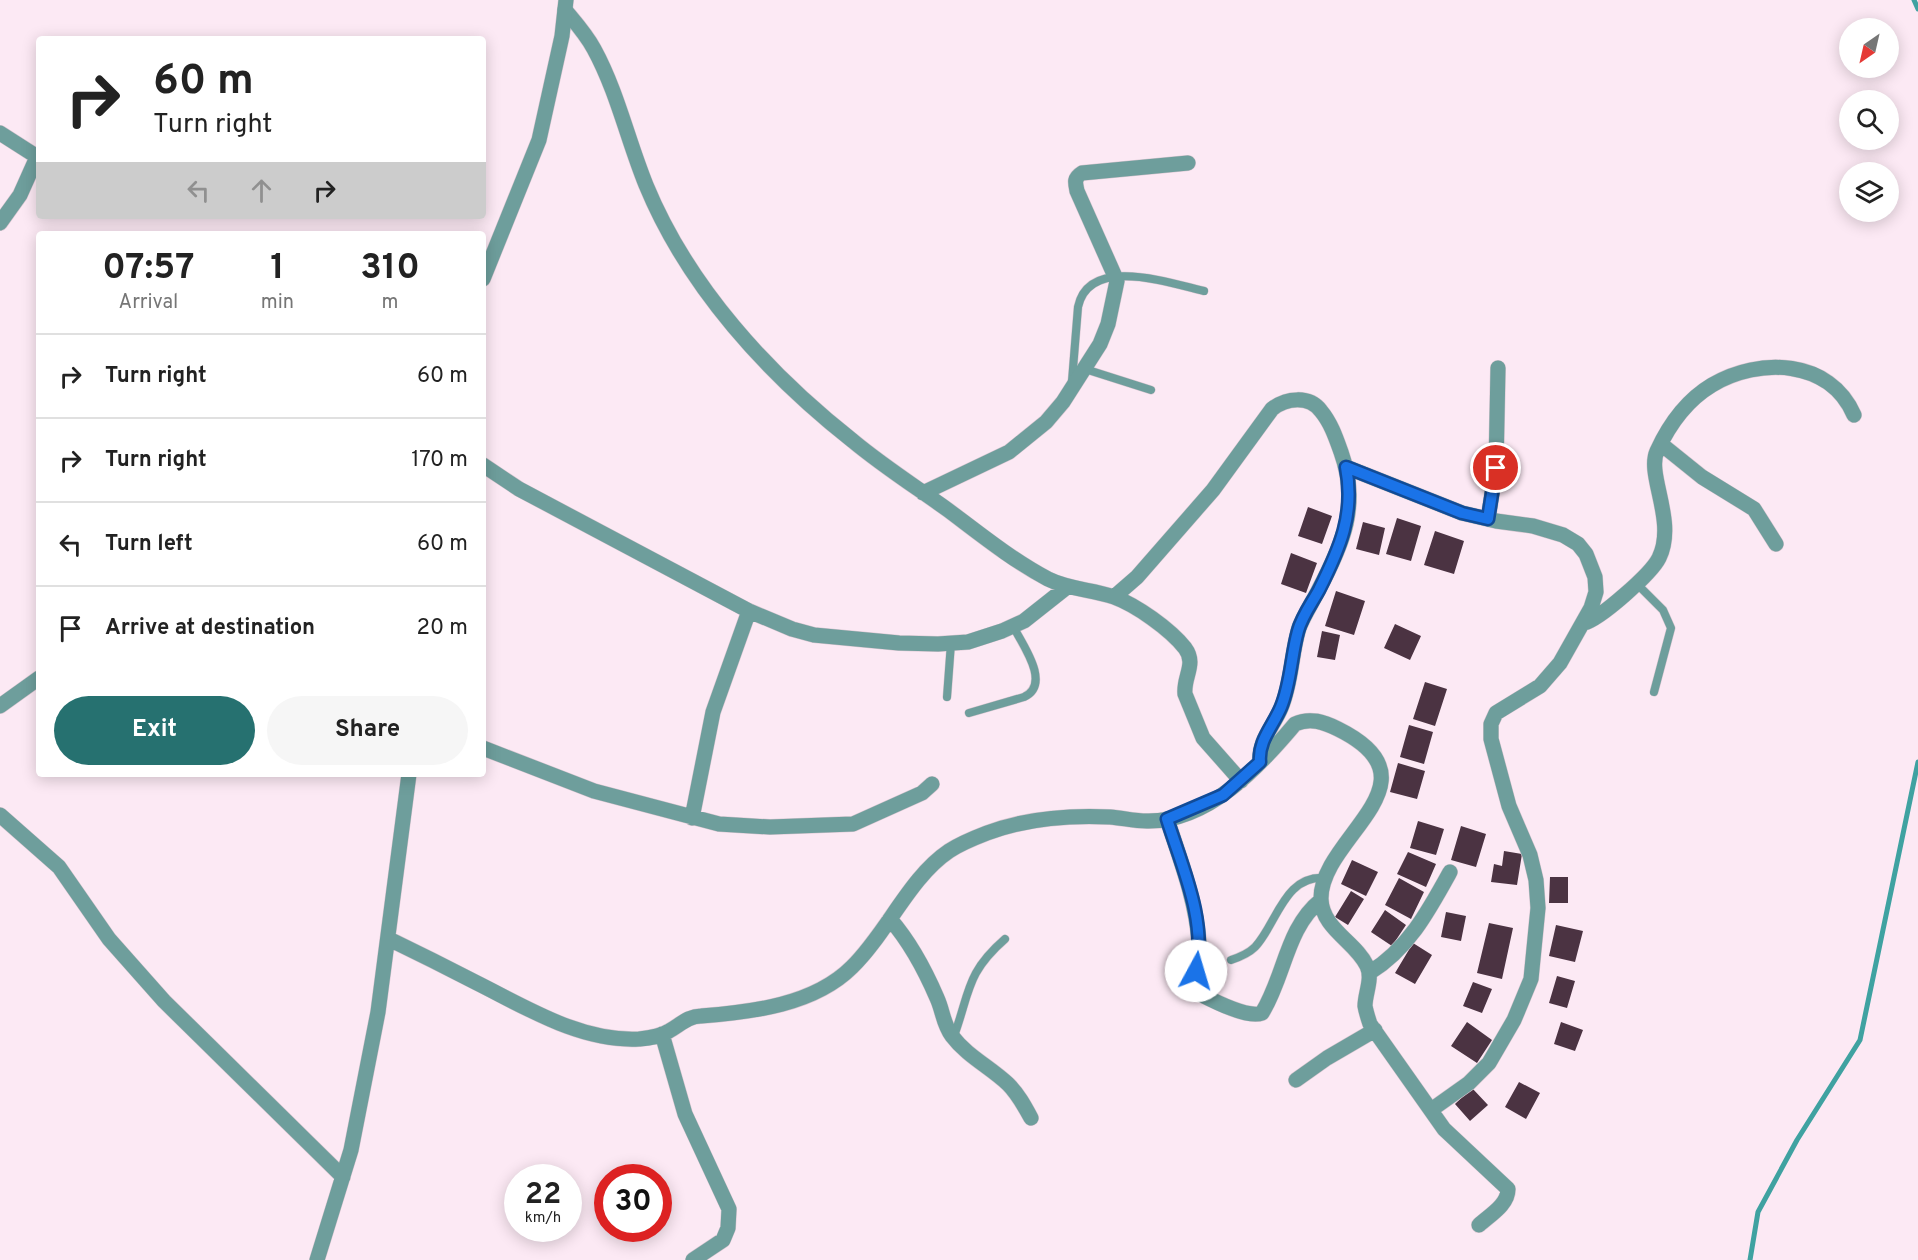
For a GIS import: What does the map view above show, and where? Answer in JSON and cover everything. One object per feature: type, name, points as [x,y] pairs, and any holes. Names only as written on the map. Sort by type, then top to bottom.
[{"type":"street","points":[[486,272],[539,140],[568,3]]},
{"type":"street","points":[[568,3],[608,78],[646,185],[675,244],[695,275],[766,363],[804,401],[853,442],[1003,550],[1048,579],[1067,587],[1114,597],[1157,622],[1185,648],[1191,660],[1184,687],[1200,729],[1208,743],[1242,781]]},
{"type":"street","points":[[0,133],[36,156]]},
{"type":"street","points":[[0,223],[20,195],[36,162]]},
{"type":"street","points":[[923,493],[1009,452],[1046,422],[1085,369],[1108,324],[1116,291],[1115,277],[1077,191],[1075,182],[1077,176],[1082,173],[1188,163]]},
{"type":"street","points":[[1584,623],[1597,617],[1637,584],[1653,568],[1660,556],[1664,512],[1654,460],[1681,412],[1702,392],[1713,384],[1739,373],[1765,367],[1791,368],[1828,381],[1842,393],[1854,415]]},
{"type":"street","points":[[1488,519],[1496,468],[1498,368]]},
{"type":"street","points":[[1114,597],[1137,577],[1213,490],[1278,405],[1301,400],[1310,402],[1319,408],[1331,428],[1346,467],[1350,490],[1347,522],[1327,574],[1299,630],[1287,690],[1281,708],[1263,741],[1260,762]]},
{"type":"street","points":[[1661,444],[1701,477],[1754,509],[1776,544]]},
{"type":"street","points":[[486,467],[519,489],[749,611],[792,629],[814,635],[899,643],[951,643],[990,636],[1024,621],[1067,587]]},
{"type":"street","points":[[1346,467],[1462,513],[1549,530],[1563,535],[1578,544],[1592,564],[1596,584],[1596,592],[1584,623],[1547,679],[1529,694],[1496,713],[1491,724],[1491,739],[1509,806],[1530,855],[1536,880],[1538,908],[1531,979],[1514,1020],[1489,1063],[1469,1083],[1431,1110]]},
{"type":"street","points":[[692,818],[712,712],[749,611]]},
{"type":"street","points":[[0,706],[36,680]]},
{"type":"street","points":[[388,939],[540,1015],[567,1026],[618,1038],[636,1039],[662,1034],[695,1016],[739,1013],[759,1009],[824,988],[852,967],[939,858],[966,842],[1009,825],[1038,819],[1088,816],[1148,821],[1167,819],[1223,795],[1242,781],[1295,724],[1314,720],[1327,724],[1359,742],[1373,755],[1381,776],[1375,802],[1339,854],[1326,878],[1321,900],[1324,912],[1335,929],[1367,965],[1369,973],[1365,1006],[1370,1024],[1431,1110],[1457,1142],[1508,1189],[1508,1196],[1502,1204],[1479,1225]]},
{"type":"street","points":[[486,749],[594,791],[719,824],[770,827],[853,824],[922,793],[932,784]]},
{"type":"street","points":[[317,1260],[351,1150],[378,1012],[409,777]]},
{"type":"street","points":[[0,815],[59,867],[109,939],[164,1001],[343,1177]]},
{"type":"street","points":[[1167,819],[1196,916],[1199,942],[1193,983],[1196,993],[1252,1014],[1262,1013],[1298,927],[1306,912],[1321,900]]},
{"type":"street","points":[[1369,973],[1392,958],[1419,926],[1450,872]]},
{"type":"street","points":[[890,919],[903,936],[929,981],[939,1001],[946,1027],[953,1038],[1007,1083],[1022,1101],[1031,1118]]},
{"type":"street","points":[[1296,1080],[1374,1030]]},
{"type":"street","points":[[662,1034],[685,1114],[729,1209],[728,1228],[723,1240],[693,1260]]},
{"type":"lane","points":[[1071,391],[1080,298],[1089,285],[1115,277],[1135,276],[1204,291]]},
{"type":"lane","points":[[1085,369],[1151,390]]},
{"type":"lane","points":[[1637,584],[1663,610],[1671,628],[1654,692]]},
{"type":"lane","points":[[969,713],[1032,694],[1035,688],[1035,670],[1013,626]]},
{"type":"lane","points":[[947,697],[951,643]]},
{"type":"lane","points":[[1231,960],[1245,955],[1254,947],[1263,937],[1280,906],[1300,885],[1314,877],[1326,878]]},
{"type":"lane","points":[[953,1038],[974,974],[988,954],[1005,939]]},
{"type":"building","points":[[1308,507],[1332,516],[1322,544],[1298,536]]},
{"type":"building","points":[[1397,518],[1421,526],[1411,561],[1386,554]]},
{"type":"building","points":[[1363,522],[1385,528],[1379,555],[1356,549]]},
{"type":"building","points":[[1435,531],[1464,541],[1454,574],[1424,565]]},
{"type":"building","points":[[1291,553],[1317,563],[1306,593],[1281,584]]},
{"type":"building","points":[[1336,591],[1365,601],[1354,635],[1325,626]]},
{"type":"building","points":[[1395,624],[1421,636],[1410,660],[1384,648]]},
{"type":"building","points":[[1322,631],[1340,635],[1335,660],[1317,657]]},
{"type":"building","points":[[1425,682],[1447,689],[1435,726],[1413,719]]},
{"type":"building","points":[[1409,725],[1433,732],[1424,764],[1400,757]]},
{"type":"building","points":[[1398,763],[1425,771],[1417,799],[1390,792]]},
{"type":"building","points":[[1418,821],[1444,829],[1436,855],[1410,848]]},
{"type":"building","points":[[1461,826],[1486,834],[1476,867],[1451,860]]},
{"type":"building","points":[[1504,851],[1522,854],[1517,885],[1491,882],[1494,864],[1502,866]]},
{"type":"building","points":[[1408,852],[1436,864],[1426,887],[1397,874]]},
{"type":"building","points":[[1352,860],[1378,872],[1366,896],[1341,884]]},
{"type":"building","points":[[1550,877],[1568,877],[1568,903],[1549,903]]},
{"type":"building","points":[[1399,878],[1424,892],[1411,919],[1385,905]]},
{"type":"building","points":[[1351,891],[1364,899],[1348,925],[1335,917]]},
{"type":"building","points":[[1385,910],[1406,925],[1392,946],[1371,932]]},
{"type":"building","points":[[1446,912],[1466,916],[1461,941],[1441,937]]},
{"type":"building","points":[[1489,923],[1513,928],[1502,979],[1477,973]]},
{"type":"building","points":[[1556,925],[1583,931],[1575,962],[1549,956]]},
{"type":"building","points":[[1413,943],[1432,955],[1415,984],[1395,973]]},
{"type":"building","points":[[1557,976],[1575,981],[1567,1008],[1549,1003]]},
{"type":"building","points":[[1473,982],[1492,989],[1482,1013],[1463,1006]]},
{"type":"building","points":[[1467,1022],[1492,1040],[1477,1063],[1451,1046]]},
{"type":"building","points":[[1561,1022],[1583,1030],[1575,1051],[1554,1044]]},
{"type":"building","points":[[1519,1082],[1540,1093],[1526,1119],[1505,1107]]},
{"type":"building","points":[[1472,1088],[1488,1105],[1470,1121],[1455,1104]]},
{"type":"waterway","points":[[1914,0],[1918,9]]},
{"type":"waterway","points":[[1750,1260],[1758,1212],[1797,1140],[1860,1040],[1918,762]]},
{"type":"route","points":[[1196,971],[1199,951],[1196,916],[1167,819],[1181,815],[1223,795],[1242,781],[1260,762],[1260,749],[1281,708],[1287,690],[1299,630],[1327,574],[1347,522],[1350,490],[1346,467],[1462,513],[1488,519],[1496,468]]}]
